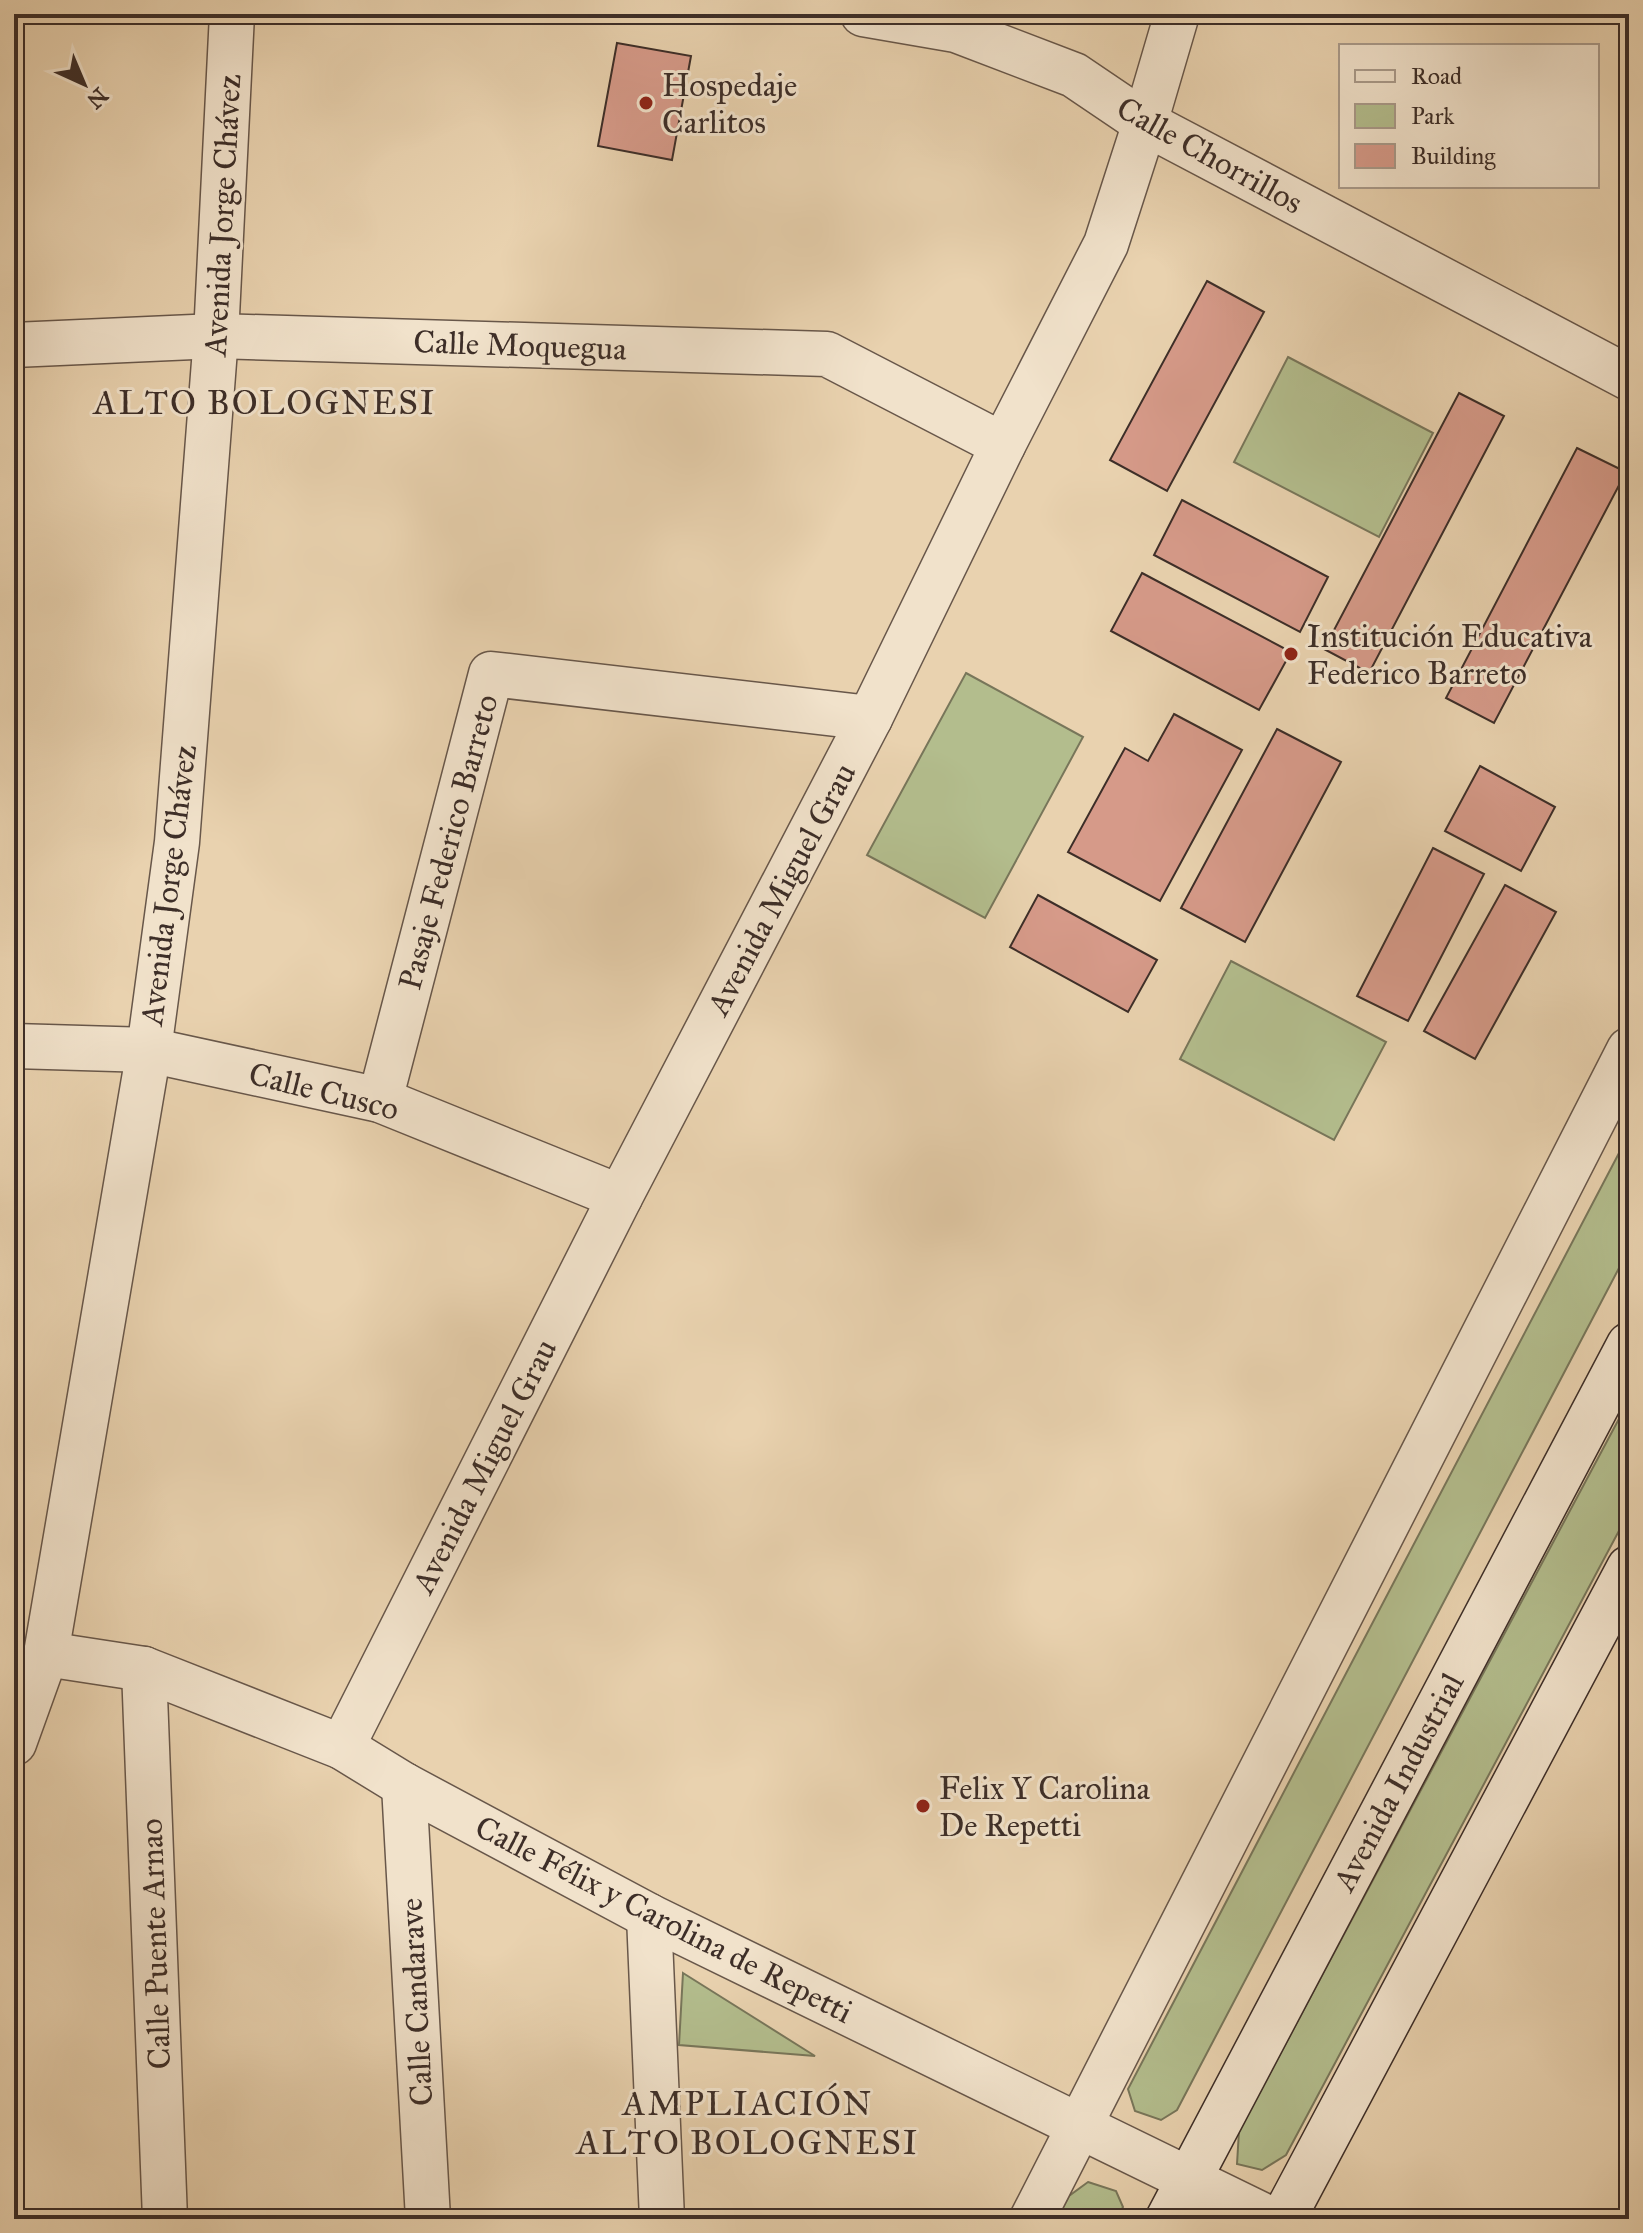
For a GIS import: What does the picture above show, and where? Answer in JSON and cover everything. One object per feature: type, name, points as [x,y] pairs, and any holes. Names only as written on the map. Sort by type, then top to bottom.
[{"type":"street","name":"Avenida Jorge Chávez","points":[[14,1743],[46,1654],[149,1050],[177,842],[216,336],[232,14]]},
{"type":"street","name":"Calle Chorrillos","points":[[863,14],[956,30],[1074,75],[1145,123],[1629,378]]},
{"type":"street","name":"Avenida Miguel Grau","points":[[342,1747],[620,1197],[870,718],[1003,445],[1106,244],[1177,14]]},
{"type":"street","name":"Calle Moquegua","points":[[14,345],[216,336],[827,354],[1003,445]]},
{"type":"street","name":"Pasaje Federico Barreto","points":[[380,1100],[491,674],[870,718]]},
{"type":"street","name":"Calle Cusco","points":[[14,1046],[149,1050],[380,1100],[620,1197]]},
{"type":"street","points":[[1032,2219],[1629,1050]]},
{"type":"street","name":"Avenida Industrial","points":[[1168,2219],[1629,1345]]},
{"type":"street","points":[[1283,2219],[1629,1568]]},
{"type":"street","name":"Calle Félix y Carolina de Repetti","points":[[46,1654],[144,1669],[342,1747],[404,1785],[649,1916],[1270,2219]]},
{"type":"street","name":"Calle Puente Arnao","points":[[144,1669],[165,2219]]},
{"type":"street","name":"Calle Candarave","points":[[404,1785],[428,2219]]},
{"type":"street","points":[[649,1916],[662,2219]]},
{"type":"green space","points":[[1288,357],[1433,433],[1379,537],[1234,462]]},
{"type":"green space","points":[[966,673],[1083,737],[985,918],[867,855]]},
{"type":"green space","points":[[1231,961],[1386,1042],[1334,1140],[1180,1059]]},
{"type":"green space","points":[[1629,1134],[1629,1249],[1177,2110],[1161,2120],[1135,2111],[1128,2089]]},
{"type":"green space","points":[[1629,1400],[1629,1512],[1286,2155],[1262,2170],[1237,2164],[1239,2131]]},
{"type":"green space","points":[[683,1973],[815,2056],[679,2045]]},
{"type":"green space","points":[[1088,2182],[1116,2191],[1123,2207],[1117,2219],[1057,2219],[1069,2196]]},
{"type":"building","points":[[617,43],[691,56],[672,160],[598,146]]},
{"type":"building","points":[[1207,281],[1264,312],[1167,491],[1110,460]]},
{"type":"building","points":[[1459,393],[1504,416],[1369,673],[1324,649]]},
{"type":"building","points":[[1577,448],[1626,472],[1494,723],[1446,698]]},
{"type":"building","points":[[1182,500],[1328,577],[1300,632],[1154,555]]},
{"type":"building","points":[[1142,573],[1291,652],[1259,710],[1111,631]]},
{"type":"building","points":[[1174,714],[1242,750],[1160,901],[1068,852],[1125,748],[1148,761]]},
{"type":"building","points":[[1277,729],[1341,762],[1245,942],[1181,908]]},
{"type":"building","points":[[1480,766],[1555,807],[1521,871],[1445,831]]},
{"type":"building","points":[[1433,848],[1484,874],[1408,1021],[1357,996]]},
{"type":"building","points":[[1505,885],[1556,912],[1475,1059],[1424,1031]]},
{"type":"building","points":[[1038,895],[1157,960],[1128,1012],[1010,947]]},
{"type":"place","name":"Hospedaje Carlitos","points":[[646,103]]},
{"type":"place","name":"Institución Educativa Federico Barreto","points":[[1291,654]]},
{"type":"place","name":"Felix Y Carolina De Repetti","points":[[923,1806]]},
{"type":"district","name":"ALTO BOLOGNESI","points":[[265,402]]},
{"type":"district","name":"AMPLIACIÓN ALTO BOLOGNESI","points":[[748,2122]]}]
